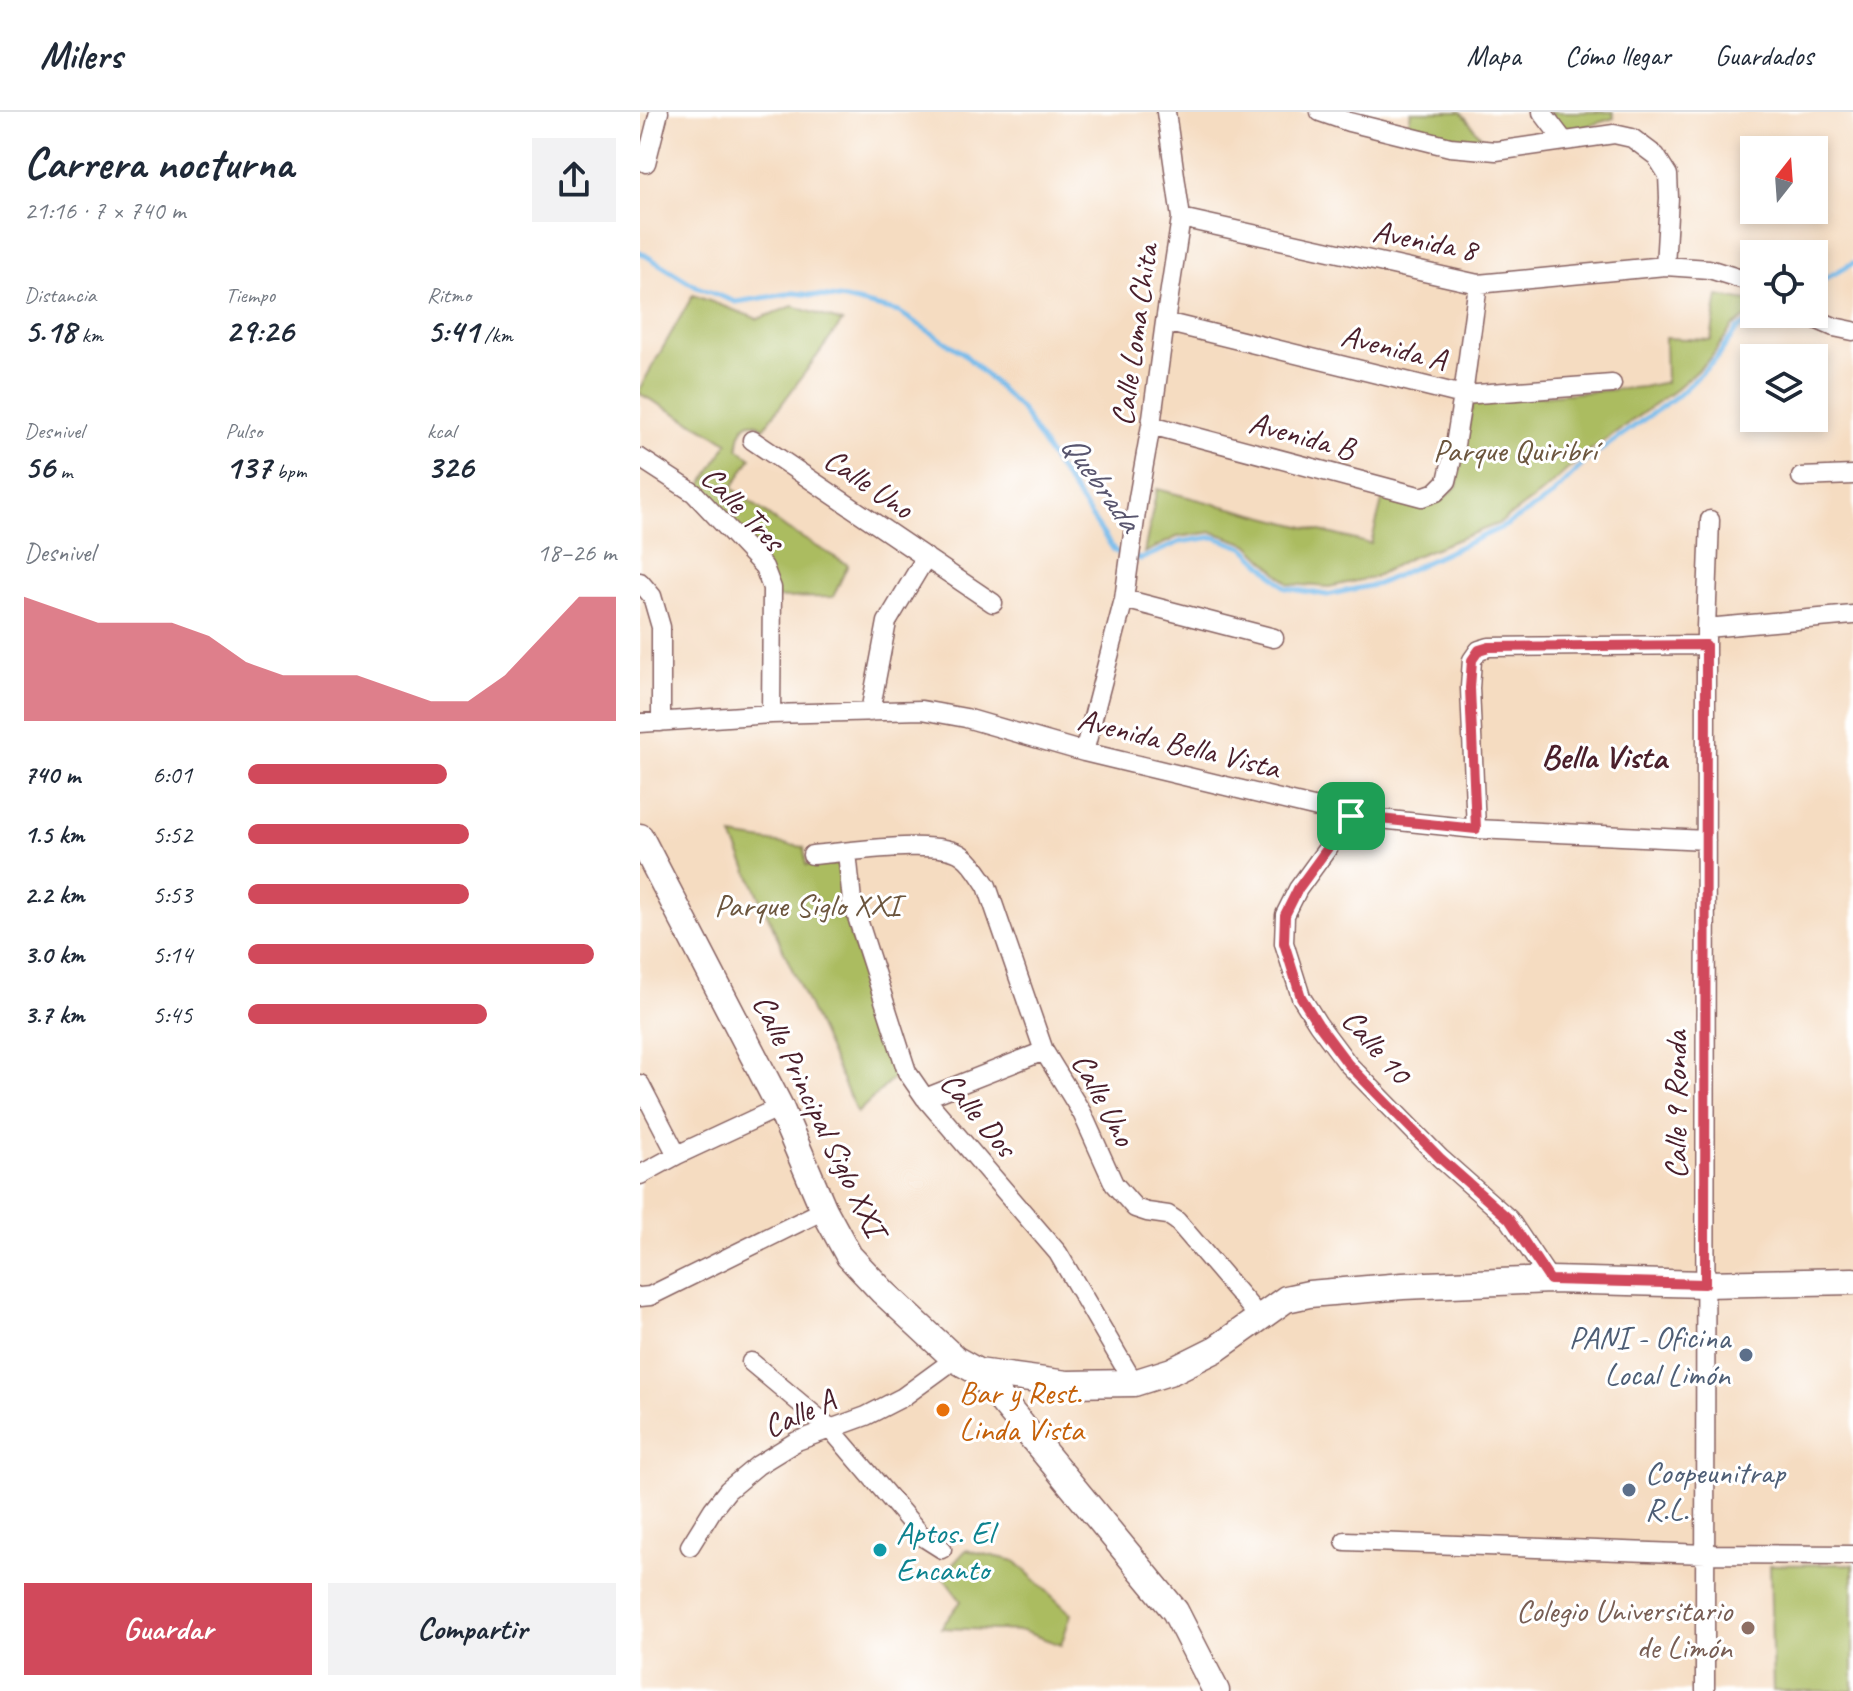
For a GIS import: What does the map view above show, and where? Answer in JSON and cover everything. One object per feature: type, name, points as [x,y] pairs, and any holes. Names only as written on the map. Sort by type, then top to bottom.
[{"type":"street","points":[[646,163],[659,112]]},
{"type":"street","name":"Calle Loma Chita","points":[[1084,752],[1124,599],[1181,218],[1166,112]]},
{"type":"street","points":[[1320,112],[1450,147],[1496,151],[1614,134],[1632,138],[1656,156],[1668,175],[1665,266]]},
{"type":"street","points":[[1542,112],[1564,141]]},
{"type":"street","name":"Avenida 8","points":[[1181,218],[1478,284],[1665,266],[1709,269],[1740,279]]},
{"type":"street","points":[[1463,395],[1478,284]]},
{"type":"street","name":"Avenida A","points":[[1165,322],[1463,395],[1612,384]]},
{"type":"street","points":[[1828,324],[1853,331]]},
{"type":"street","name":"Avenida B","points":[[1151,425],[1422,497],[1436,492],[1447,481],[1463,395]]},
{"type":"street","name":"Calle Uno","points":[[752,440],[993,603]]},
{"type":"street","name":"Calle Tres","points":[[640,458],[694,493],[764,567],[772,588],[771,714]]},
{"type":"street","points":[[1801,477],[1853,475]]},
{"type":"street","name":"Calle 9 Ronda","points":[[1705,1691],[1706,636],[1710,520]]},
{"type":"street","points":[[870,712],[887,622],[926,557]]},
{"type":"street","points":[[640,582],[652,596],[661,627],[661,722]]},
{"type":"street","points":[[1124,599],[1274,638]]},
{"type":"street","points":[[1476,829],[1470,688],[1472,660],[1479,650],[1706,636],[1853,615]]},
{"type":"street","name":"Avenida Bella Vista","points":[[640,723],[771,714],[922,710],[966,718],[1084,752],[1351,816],[1476,829],[1706,840]]},
{"type":"street","name":"Calle 10","points":[[1351,816],[1298,889],[1285,915],[1284,943],[1301,997],[1348,1064],[1440,1158],[1509,1219],[1550,1280]]},
{"type":"street","name":"Calle Principal Siglo XXI","points":[[641,841],[780,1107],[824,1210],[849,1256],[883,1292],[966,1366],[1175,1611],[1216,1691]]},
{"type":"street","name":"Calle Uno","points":[[847,852],[924,846],[952,850],[964,856],[975,868],[987,886],[1044,1051],[1082,1113],[1114,1184],[1135,1208],[1168,1215],[1177,1221],[1260,1318]]},
{"type":"street","points":[[812,855],[847,852]]},
{"type":"street","name":"Calle Dos","points":[[847,852],[852,901],[907,1072],[925,1098],[1058,1253],[1134,1383]]},
{"type":"street","points":[[925,1098],[1044,1051]]},
{"type":"street","points":[[640,1084],[677,1155]]},
{"type":"street","points":[[640,1175],[780,1107]]},
{"type":"street","points":[[640,1297],[650,1296],[824,1210]]},
{"type":"street","points":[[966,1366],[1067,1384],[1134,1383],[1172,1371],[1216,1349],[1286,1299],[1309,1294],[1403,1286],[1550,1280],[1705,1284],[1853,1281]]},
{"type":"street","points":[[751,1362],[830,1428],[923,1537],[942,1549]]},
{"type":"street","name":"Calle A","points":[[690,1546],[728,1490],[758,1465],[797,1441],[866,1416],[966,1366]]},
{"type":"street","points":[[1345,1541],[1706,1554],[1853,1555]]},
{"type":"green space","points":[[1411,112],[1461,112],[1487,144],[1408,127]]},
{"type":"green space","points":[[1549,112],[1613,112],[1614,118],[1572,131],[1559,125]]},
{"type":"green space","points":[[693,295],[758,319],[793,306],[842,322],[764,428],[752,423],[744,427],[738,448],[751,458],[732,488],[787,529],[848,565],[833,597],[776,598],[699,490],[728,442],[640,394],[640,388]]},
{"type":"green space","name":"Parque Quiribrí","points":[[1718,296],[1740,300],[1740,322],[1732,327],[1710,359],[1675,390],[1585,454],[1539,495],[1500,523],[1407,559],[1374,577],[1329,587],[1289,584],[1248,544],[1213,532],[1177,537],[1144,553],[1157,489],[1371,544],[1383,497],[1429,504],[1444,498],[1457,486],[1473,402],[1643,387],[1666,382],[1665,338],[1711,340]]},
{"type":"green space","name":"Parque Siglo XXI","points":[[732,836],[804,847],[806,865],[842,864],[849,931],[897,1075],[857,1113]]},
{"type":"green space","points":[[966,1550],[1015,1561],[1071,1614],[1061,1645],[1022,1631],[941,1628],[961,1601],[942,1576]]},
{"type":"green space","points":[[1853,1564],[1853,1691],[1773,1691],[1770,1565]]},
{"type":"waterway","name":"Quebrada","points":[[640,252],[697,287],[736,302],[794,293],[845,299],[899,312],[963,353],[1021,409],[1114,550],[1123,556],[1141,559],[1180,542],[1214,537],[1245,548],[1286,588],[1327,595],[1378,584],[1505,526],[1549,498],[1588,459],[1681,393],[1715,360],[1740,327]]},
{"type":"waterway","name":"Quebrada","points":[[1828,277],[1853,263]]},
{"type":"place","name":"PANI - Oficina Local Limón","points":[[1746,1355]]},
{"type":"place","name":"Bar y Rest. Linda Vista","points":[[943,1410]]},
{"type":"place","name":"Coopeunitrap R.L.","points":[[1629,1490]]},
{"type":"place","name":"Aptos. El Encanto","points":[[880,1550]]},
{"type":"place","name":"Colegio Universitario de Limón","points":[[1748,1628]]},
{"type":"district","name":"Bella Vista","points":[[1604,756]]},
{"type":"route","points":[[1706,645],[1705,1284],[1550,1280],[1509,1219],[1440,1158],[1348,1064],[1301,997],[1284,943],[1285,915],[1298,889],[1351,816],[1476,829],[1470,688],[1472,660],[1479,650],[1489,647],[1706,645]]}]
